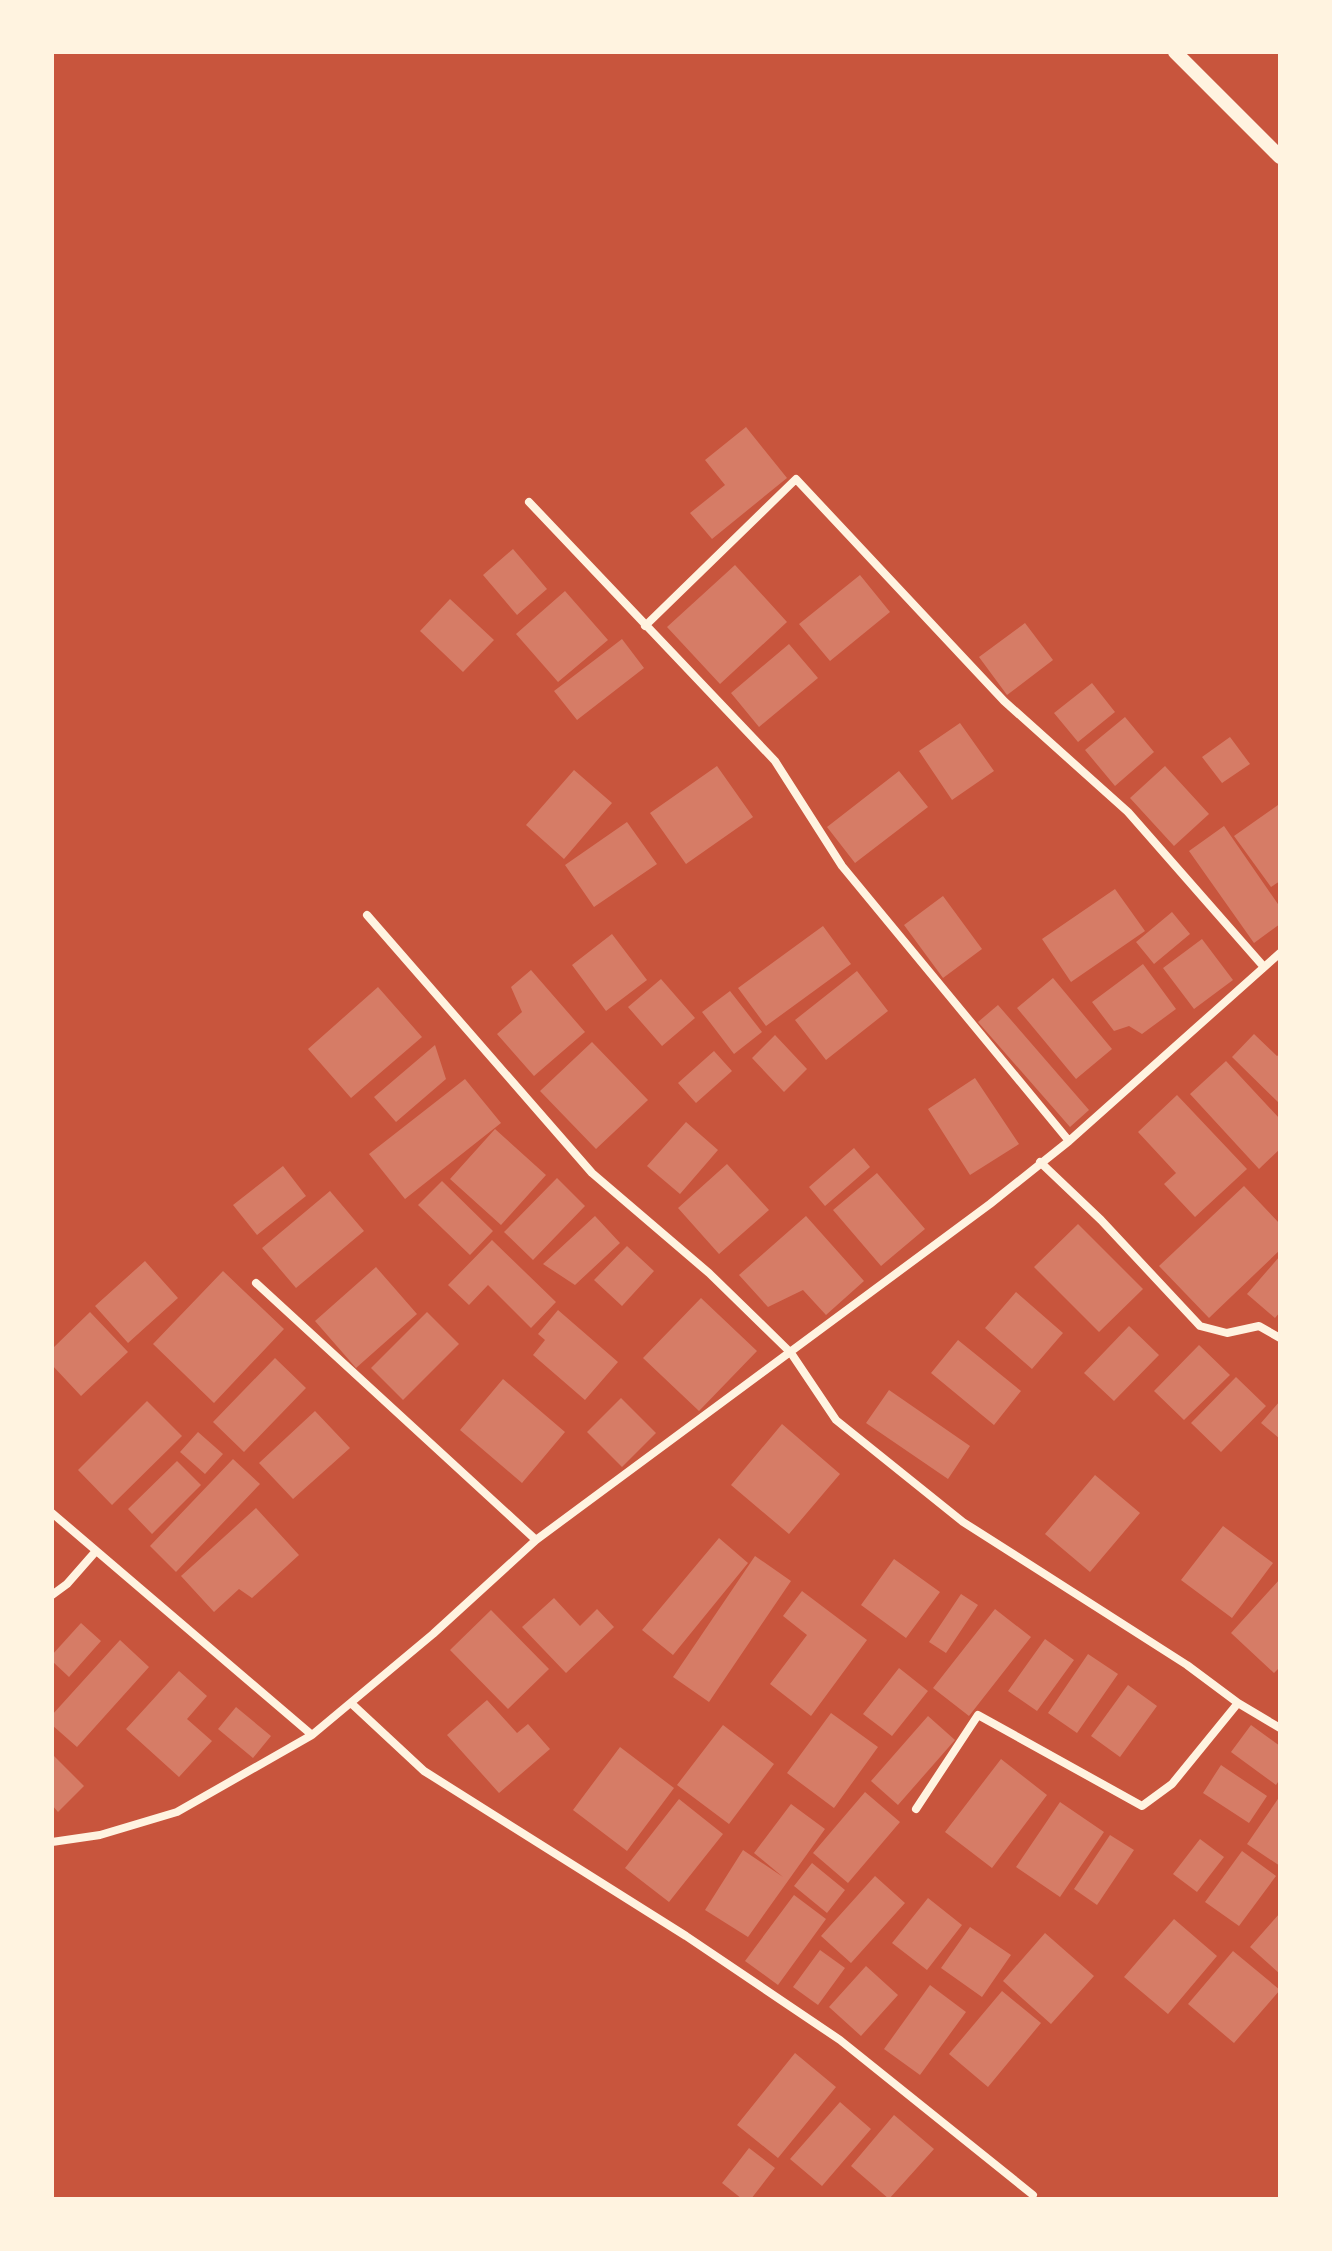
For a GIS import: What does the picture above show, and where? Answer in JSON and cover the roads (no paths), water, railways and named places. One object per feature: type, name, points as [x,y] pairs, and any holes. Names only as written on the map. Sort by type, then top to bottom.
[{"type":"street","points":[[1175,52],[1280,157]]},
{"type":"street","points":[[645,626],[796,479],[1004,701],[1128,812],[1264,967]]},
{"type":"street","points":[[529,502],[775,761],[842,866],[1069,1141]]},
{"type":"street","points":[[367,915],[592,1173],[709,1273],[791,1353],[836,1420],[963,1522],[1280,1728]]},
{"type":"street","points":[[52,1842],[100,1835],[177,1812],[312,1735],[352,1704],[536,1540],[791,1353],[1069,1141],[1280,953]]},
{"type":"street","points":[[1040,1162],[1101,1220],[1200,1326],[1227,1333],[1259,1326],[1280,1338]]},
{"type":"street","points":[[256,1283],[536,1540]]},
{"type":"street","points":[[52,1513],[312,1735]]},
{"type":"street","points":[[52,1595],[67,1584],[96,1551]]},
{"type":"street","points":[[916,1809],[978,1715],[1142,1806],[1172,1784],[1238,1703]]},
{"type":"street","points":[[352,1704],[424,1771],[686,1936],[840,2040],[1033,2195]]}]
